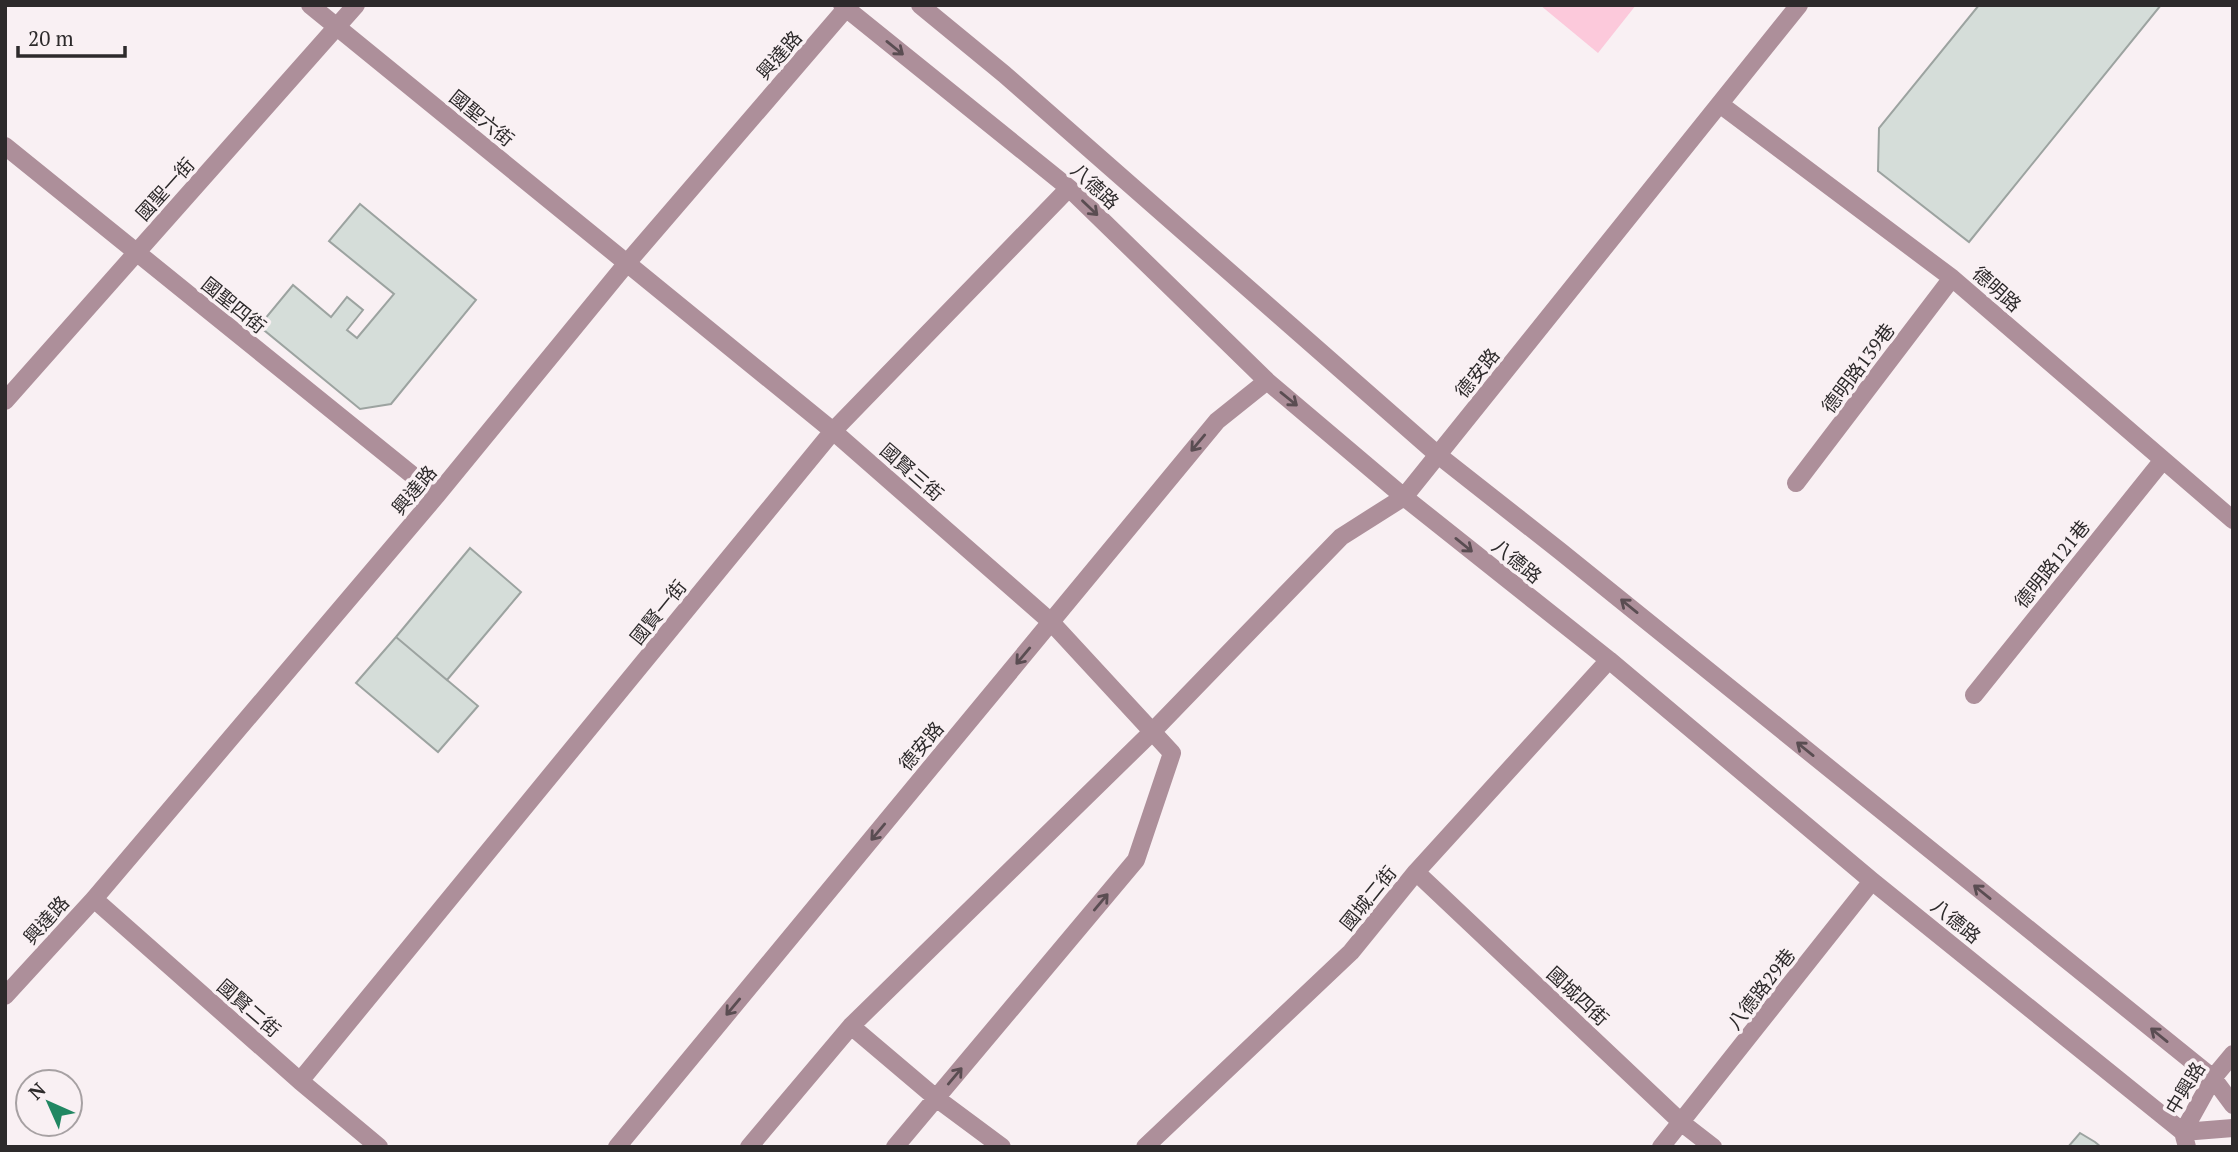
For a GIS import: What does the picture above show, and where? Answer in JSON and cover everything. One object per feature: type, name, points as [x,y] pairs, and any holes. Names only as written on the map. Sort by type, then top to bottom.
[{"type":"street","name":"國聖六街","points":[[310,5],[627,263]]},
{"type":"street","name":"國聖一街","points":[[5,401],[356,5]]},
{"type":"street","name":"八德路","points":[[920,5],[1004,74],[1438,455],[1571,559],[2213,1078],[2233,1105]]},
{"type":"street","name":"德安路","points":[[749,1147],[851,1026],[1152,732],[1341,537],[1404,498],[1799,5]]},
{"type":"street","name":"八德路","points":[[846,6],[1069,188],[1267,381],[1404,498],[1609,660],[2185,1139]]},
{"type":"street","name":"興達路","points":[[5,996],[94,899],[437,495],[627,263],[846,6]]},
{"type":"street","name":"德明路","points":[[1721,104],[1952,278],[2233,520]]},
{"type":"street","name":"國聖四街","points":[[5,146],[437,495]]},
{"type":"street","name":"國賢一街","points":[[300,1081],[833,431],[1069,188]]},
{"type":"street","name":"國賢三街","points":[[627,263],[833,431],[1051,622],[1152,732]]},
{"type":"street","name":"德明路139巷","points":[[1797,483],[1952,278]]},
{"type":"street","name":"德安路","points":[[617,1147],[1217,421],[1267,381]]},
{"type":"street","name":"德明路121巷","points":[[1974,695],[2164,460]]},
{"type":"street","name":"國城二街","points":[[1145,1147],[1351,952],[1416,872],[1609,660]]},
{"type":"street","points":[[894,1147],[1136,860],[1172,754],[1152,732]]},
{"type":"street","name":"國城四街","points":[[1416,872],[1682,1124],[1713,1147]]},
{"type":"street","name":"八德路29巷","points":[[1661,1147],[1682,1124],[1872,881]]},
{"type":"street","name":"國賢二街","points":[[94,899],[379,1147]]},
{"type":"street","points":[[851,1026],[936,1098],[1002,1147]]},
{"type":"street","name":"中興路","points":[[2185,1139],[2213,1078],[2233,1054]]},
{"type":"street","points":[[2185,1139],[2233,1128]]},
{"type":"shaded area","points":[[1540,5],[1636,5],[1598,53]]},
{"type":"building","points":[[1979,5],[2161,5],[1969,242],[1878,171],[1879,128]]},
{"type":"building","points":[[360,204],[476,300],[391,404],[360,409],[259,326],[293,285],[331,317],[347,297],[363,310],[347,330],[357,338],[394,294],[329,241]]},
{"type":"building","points":[[470,548],[521,592],[447,680],[396,637]]},
{"type":"building","points":[[396,637],[478,706],[438,752],[356,683]]},
{"type":"building","points":[[2080,1133],[2095,1142],[2101,1147],[2068,1147]]}]
